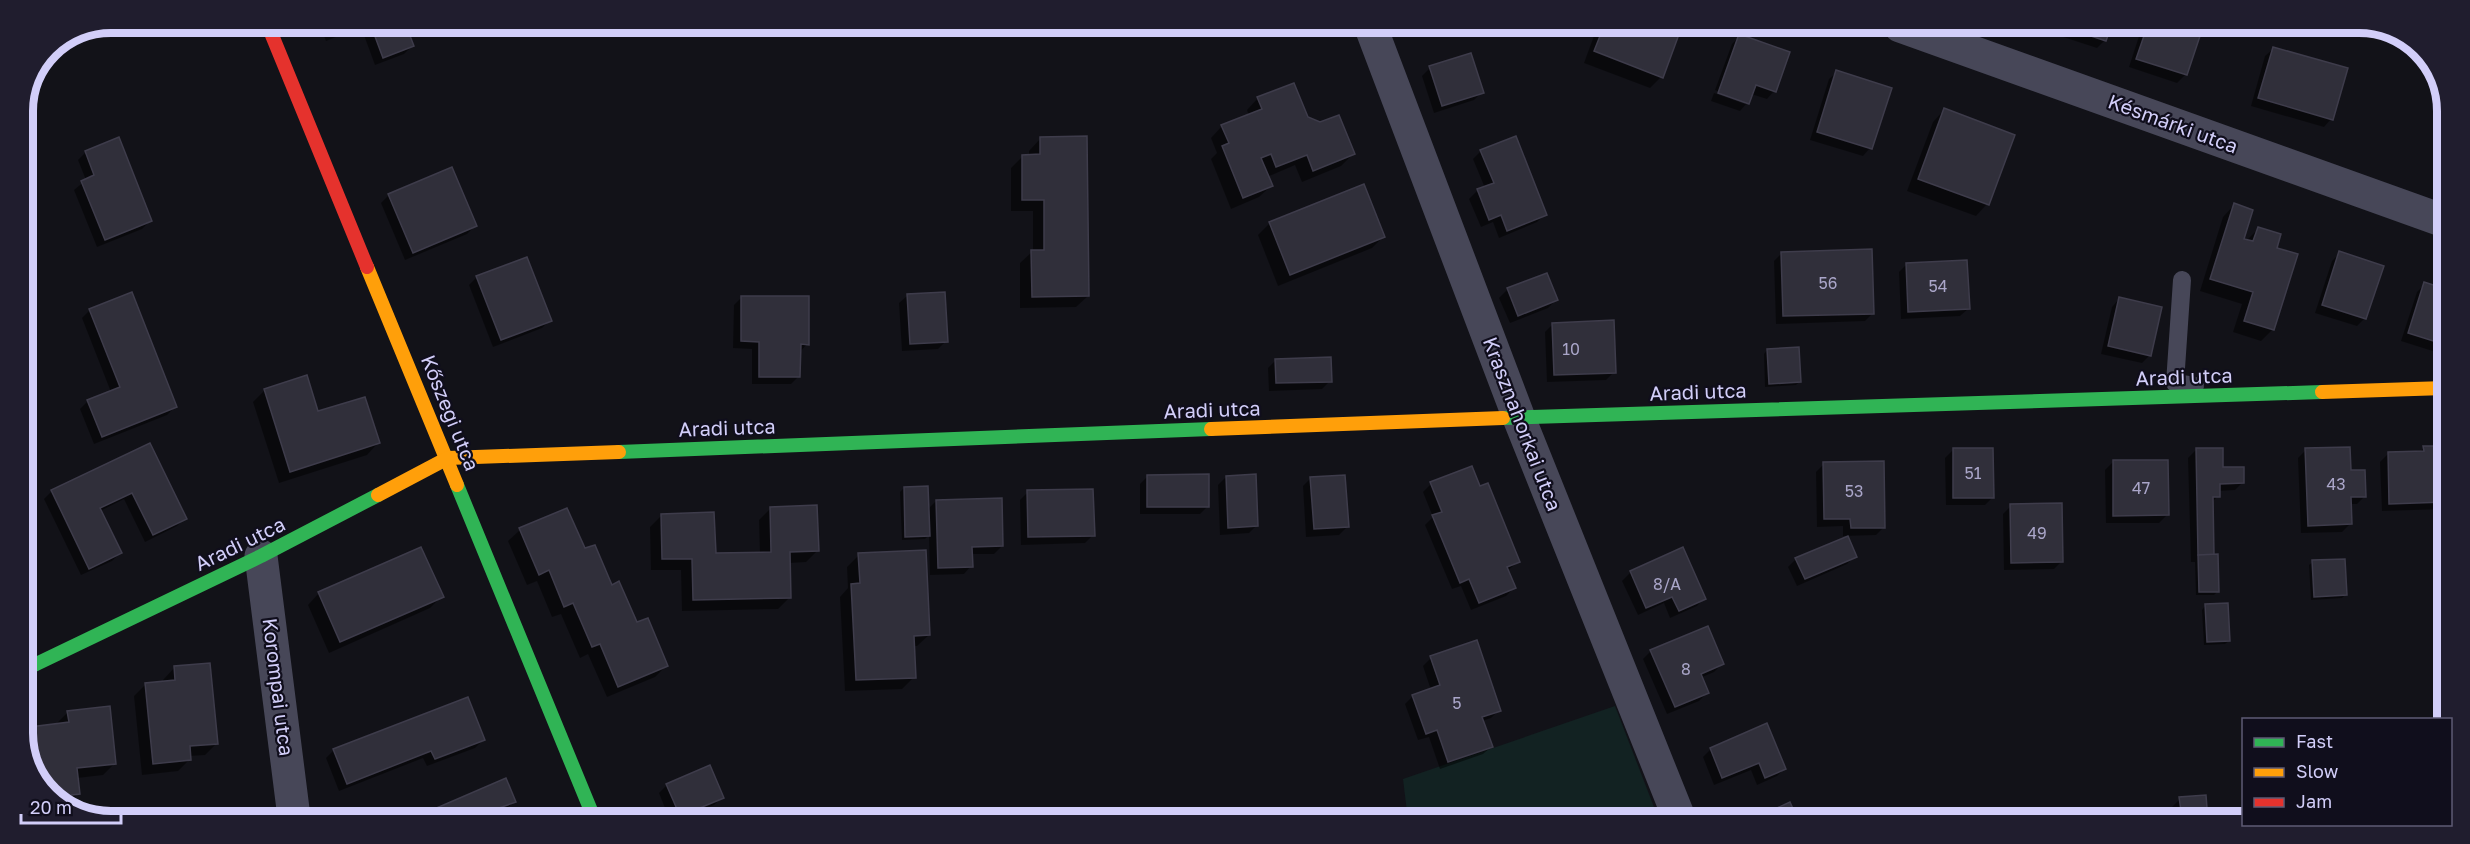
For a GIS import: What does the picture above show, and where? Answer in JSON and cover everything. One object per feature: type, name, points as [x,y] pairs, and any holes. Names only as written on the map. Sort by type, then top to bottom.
[{"type":"street","name":"Kőszegi utca","points":[[271,33],[591,811]]},
{"type":"street","name":"Krasznahorkai utca","points":[[1373,33],[1519,418],[1676,811]]},
{"type":"street","name":"Késmárki utca","points":[[1920,33],[2437,219]]},
{"type":"street","name":"Aradi utca","points":[[33,666],[261,556],[447,458],[1519,418],[2437,388]]},
{"type":"street","name":"Korompai utca","points":[[261,556],[293,811]]},
{"type":"lane","points":[[2182,280],[2175,384],[2264,394]]},
{"type":"shaded area","points":[[1615,706],[1656,811],[1407,811],[1403,779]]},
{"type":"building","points":[[374,33],[409,33],[414,46],[383,58]]},
{"type":"building","points":[[1601,33],[1679,33],[1663,78],[1594,51]]},
{"type":"building","points":[[2082,33],[2109,33],[2106,41]]},
{"type":"building","points":[[2145,33],[2201,33],[2187,75],[2136,59]]},
{"type":"building","points":[[1739,34],[1790,52],[1776,92],[1756,85],[1749,104],[1718,93]]},
{"type":"building","points":[[2273,47],[2348,68],[2333,120],[2258,98]]},
{"type":"building","points":[[1471,53],[1484,93],[1442,106],[1429,66]]},
{"type":"building","points":[[1836,70],[1892,88],[1872,149],[1817,132]]},
{"type":"building","points":[[1294,83],[1308,117],[1320,122],[1339,115],[1355,154],[1313,171],[1307,155],[1276,167],[1271,154],[1261,158],[1273,186],[1243,198],[1222,146],[1229,143],[1221,125],[1262,109],[1257,97]]},
{"type":"building","points":[[1944,108],[2015,135],[1989,205],[1918,179]]},
{"type":"building","points":[[1087,136],[1089,296],[1032,297],[1031,250],[1044,250],[1044,200],[1022,200],[1022,155],[1040,154],[1040,137]]},
{"type":"building","points":[[1516,136],[1547,215],[1507,231],[1501,215],[1489,220],[1477,189],[1494,183],[1480,150]]},
{"type":"building","points":[[119,137],[152,221],[105,240],[81,181],[94,175],[85,151]]},
{"type":"building","points":[[452,167],[477,226],[413,253],[388,194]]},
{"type":"building","points":[[1364,184],[1385,237],[1290,275],[1269,222]]},
{"type":"building","points":[[2234,203],[2253,210],[2244,239],[2253,241],[2258,227],[2281,234],[2277,248],[2298,254],[2274,330],[2244,321],[2253,292],[2210,279]]},
{"type":"building","points":[[1872,249],[1874,314],[1783,316],[1781,252]]},
{"type":"building","points":[[2339,251],[2384,266],[2366,319],[2322,305]]},
{"type":"building","points":[[527,257],[552,321],[501,340],[476,276]]},
{"type":"building","points":[[1967,260],[1970,309],[1908,312],[1906,263]]},
{"type":"building","points":[[1547,273],[1558,300],[1518,316],[1507,288]]},
{"type":"building","points":[[2424,282],[2437,286],[2437,342],[2408,333]]},
{"type":"building","points":[[132,292],[177,407],[102,437],[87,400],[120,387],[89,309]]},
{"type":"building","points":[[945,292],[948,342],[910,344],[907,294]]},
{"type":"building","points":[[741,296],[809,296],[809,345],[801,344],[800,377],[759,377],[759,342],[741,341]]},
{"type":"building","points":[[2119,297],[2162,307],[2151,356],[2108,346]]},
{"type":"building","points":[[1614,320],[1616,373],[1554,375],[1552,323]]},
{"type":"building","points":[[1799,347],[1801,382],[1769,384],[1767,349]]},
{"type":"building","points":[[1331,357],[1332,382],[1276,383],[1275,359]]},
{"type":"building","points":[[307,375],[318,411],[365,397],[380,443],[290,472],[264,389]]},
{"type":"building","points":[[150,443],[187,519],[153,535],[132,493],[100,508],[122,553],[89,569],[51,490]]},
{"type":"building","points":[[2423,446],[2437,446],[2437,502],[2389,504],[2388,452],[2424,451]]},
{"type":"building","points":[[2350,447],[2351,470],[2365,470],[2366,497],[2351,497],[2352,524],[2308,526],[2305,448]]},
{"type":"building","points":[[1953,448],[1993,448],[1994,498],[1953,498]]},
{"type":"building","points":[[2196,448],[2223,448],[2223,467],[2244,467],[2244,483],[2220,484],[2220,497],[2213,497],[2214,555],[2198,555]]},
{"type":"building","points":[[2113,460],[2168,460],[2169,515],[2113,516]]},
{"type":"building","points":[[1884,461],[1885,528],[1851,528],[1850,519],[1824,519],[1823,462]]},
{"type":"building","points":[[1472,466],[1480,486],[1488,483],[1520,562],[1507,567],[1516,588],[1479,603],[1469,579],[1460,583],[1432,515],[1442,512],[1430,482]]},
{"type":"building","points":[[1209,474],[1209,507],[1147,507],[1147,475]]},
{"type":"building","points":[[1256,474],[1258,526],[1228,528],[1226,476]]},
{"type":"building","points":[[1345,475],[1349,527],[1314,529],[1310,477]]},
{"type":"building","points":[[928,486],[930,536],[905,537],[904,487]]},
{"type":"building","points":[[1093,489],[1095,536],[1028,537],[1027,490]]},
{"type":"building","points":[[1002,498],[1003,546],[972,547],[973,567],[938,568],[936,500]]},
{"type":"building","points":[[2062,503],[2063,562],[2011,563],[2010,504]]},
{"type":"building","points":[[817,505],[819,551],[790,552],[791,598],[693,600],[692,559],[662,559],[661,514],[714,512],[716,553],[771,552],[770,507]]},
{"type":"building","points":[[567,508],[585,548],[595,545],[612,585],[619,581],[637,622],[648,618],[668,666],[618,687],[600,644],[592,647],[573,603],[564,607],[549,570],[539,575],[519,528]]},
{"type":"building","points":[[1848,536],[1857,557],[1805,579],[1795,558]]},
{"type":"building","points":[[421,547],[444,597],[340,642],[318,592]]},
{"type":"building","points":[[1683,547],[1706,599],[1679,611],[1672,597],[1646,608],[1630,571]]},
{"type":"building","points":[[926,550],[930,635],[914,636],[916,678],[856,680],[851,584],[860,583],[858,553]]},
{"type":"building","points":[[2218,554],[2219,592],[2199,592],[2198,555]]},
{"type":"building","points":[[2345,559],[2347,595],[2314,597],[2312,560]]},
{"type":"building","points":[[2228,603],[2230,641],[2207,642],[2205,604]]},
{"type":"building","points":[[1708,626],[1724,664],[1701,674],[1709,693],[1675,707],[1650,650]]},
{"type":"building","points":[[1477,640],[1501,711],[1482,717],[1493,747],[1448,762],[1437,730],[1426,734],[1412,695],[1440,685],[1430,656]]},
{"type":"building","points":[[210,663],[218,744],[190,746],[191,760],[153,764],[145,683],[175,680],[174,666]]},
{"type":"building","points":[[468,697],[485,740],[435,759],[431,751],[347,784],[333,749]]},
{"type":"building","points":[[110,706],[116,764],[77,768],[80,794],[65,796],[43,772],[36,753],[33,727],[69,722],[67,711]]},
{"type":"building","points":[[1767,723],[1786,769],[1765,778],[1759,763],[1722,778],[1710,748]]},
{"type":"building","points":[[710,765],[724,798],[692,811],[678,811],[666,784]]},
{"type":"building","points":[[506,778],[516,802],[499,808],[500,811],[432,810]]},
{"type":"building","points":[[2206,795],[2207,811],[2181,811],[2179,797]]},
{"type":"building","points":[[1790,802],[1794,811],[1770,811]]},
{"type":"traffic: fast","points":[[1503,418],[2322,392]]},
{"type":"traffic: fast","points":[[619,452],[1211,429]]},
{"type":"traffic: fast","points":[[457,485],[591,811]]},
{"type":"traffic: fast","points":[[33,666],[261,556],[378,495]]},
{"type":"traffic: slow","points":[[367,267],[457,485]]},
{"type":"traffic: slow","points":[[2322,392],[2437,388]]},
{"type":"traffic: slow","points":[[1211,429],[1503,418]]},
{"type":"traffic: slow","points":[[378,495],[448,458],[619,452]]},
{"type":"traffic: jam","points":[[271,33],[367,267]]}]
